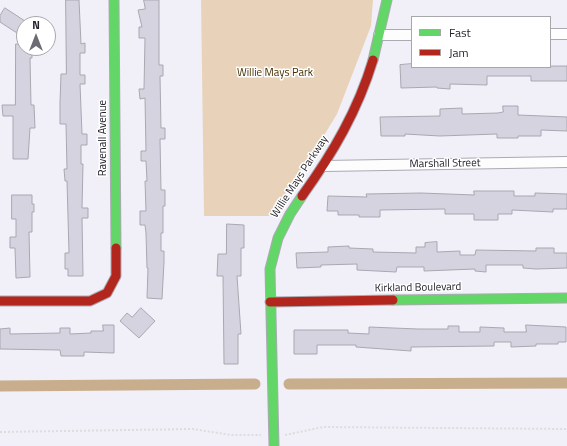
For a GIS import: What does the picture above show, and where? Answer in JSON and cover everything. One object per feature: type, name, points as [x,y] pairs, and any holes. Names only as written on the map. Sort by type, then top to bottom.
[{"type":"street","name":"Ravenall Avenue","points":[[0,301],[90,301],[107,293],[116,276],[114,0]]},
{"type":"street","name":"Willie Mays Parkway","points":[[274,446],[270,302],[270,270],[273,251],[279,231],[290,212],[324,166],[351,118],[368,79],[387,0]]},
{"type":"street","points":[[551,34],[567,34]]},
{"type":"street","points":[[379,35],[411,35]]},
{"type":"street","name":"Marshall Street","points":[[324,166],[567,162]]},
{"type":"street","name":"Kirkland Boulevard","points":[[270,302],[567,298]]},
{"type":"green space","name":"Willie Mays Park","points":[[201,0],[373,0],[371,26],[337,114],[312,155],[290,185],[273,216],[204,216]]},
{"type":"building","points":[[66,0],[79,0],[81,44],[85,43],[85,53],[80,53],[80,75],[85,75],[85,84],[80,84],[82,134],[87,134],[87,145],[81,145],[81,164],[83,164],[82,208],[88,208],[88,218],[82,218],[83,276],[68,276],[68,269],[65,269],[65,253],[69,253],[67,181],[65,181],[64,169],[67,169],[66,124],[60,124],[60,103],[61,74],[66,74]]},
{"type":"building","points":[[144,0],[159,0],[159,65],[163,65],[163,76],[160,76],[161,128],[165,128],[165,139],[160,139],[161,190],[165,190],[165,206],[163,206],[163,233],[161,233],[161,251],[164,251],[162,299],[147,298],[148,268],[146,233],[145,225],[140,225],[140,211],[146,211],[145,181],[147,181],[146,161],[141,161],[141,151],[146,151],[145,98],[140,99],[139,89],[144,89],[145,38],[139,38],[139,27],[142,27],[138,10],[145,9]]},
{"type":"building","points":[[5,8],[17,16],[16,16],[16,32],[0,22],[0,16]]},
{"type":"building","points":[[16,44],[16,56],[32,56],[32,58],[30,58],[31,105],[34,105],[35,128],[30,128],[28,159],[13,159],[13,116],[3,116],[2,105],[15,105]]},
{"type":"building","points":[[411,64],[411,68],[551,68],[551,66],[567,66],[567,81],[531,81],[531,76],[487,76],[487,85],[450,84],[450,89],[437,87],[401,88],[400,65]]},
{"type":"building","points":[[503,106],[518,106],[518,115],[567,117],[567,131],[541,130],[541,136],[518,136],[518,138],[497,138],[497,134],[440,136],[405,134],[405,136],[381,136],[380,117],[440,116],[440,109],[462,108],[462,114],[498,113],[503,112]]},
{"type":"building","points":[[474,191],[514,191],[514,196],[535,196],[535,193],[567,194],[567,209],[553,209],[553,212],[512,210],[512,214],[498,214],[498,220],[474,220],[474,214],[445,214],[445,209],[380,210],[380,217],[338,215],[338,211],[327,211],[328,196],[367,197],[366,194],[421,193],[474,195]]},
{"type":"building","points":[[12,195],[32,195],[32,204],[34,204],[34,212],[32,212],[32,232],[29,232],[30,277],[16,278],[15,248],[10,248],[10,237],[16,237],[16,219],[12,219]]},
{"type":"building","points":[[227,224],[244,225],[244,248],[241,248],[241,276],[237,276],[241,334],[238,334],[238,364],[224,364],[223,276],[217,276],[218,254],[226,254]]},
{"type":"building","points":[[437,242],[437,252],[460,251],[460,255],[475,255],[476,250],[536,251],[536,248],[554,248],[554,253],[567,253],[567,268],[536,269],[523,268],[523,265],[486,265],[486,272],[475,271],[475,269],[424,271],[424,267],[397,267],[396,272],[357,270],[357,264],[321,265],[321,267],[297,268],[296,253],[328,252],[328,247],[349,246],[349,248],[373,249],[373,252],[416,253],[416,247],[425,247],[425,243]]},
{"type":"building","points":[[141,308],[155,321],[139,338],[120,321],[127,313],[132,317]]},
{"type":"building","points":[[103,325],[114,325],[114,353],[84,352],[84,356],[61,356],[60,350],[0,349],[0,329],[10,328],[10,334],[60,333],[60,328],[70,328],[70,334],[103,331]]},
{"type":"building","points":[[526,325],[566,327],[566,342],[558,342],[558,344],[536,344],[536,346],[511,347],[511,342],[494,342],[494,346],[411,347],[411,351],[356,347],[356,345],[317,345],[317,354],[294,354],[294,330],[348,330],[348,333],[369,334],[369,327],[448,329],[448,326],[459,326],[459,332],[480,332],[480,327],[504,328],[504,332],[526,332]]},
{"type":"waterway","points":[[289,384],[567,383]]},
{"type":"waterway","points":[[0,386],[255,384]]},
{"type":"traffic: fast","points":[[114,0],[116,248]]},
{"type":"traffic: fast","points":[[373,60],[387,0]]},
{"type":"traffic: fast","points":[[274,446],[270,269],[278,238],[290,214],[302,196]]},
{"type":"traffic: fast","points":[[393,300],[567,298]]},
{"type":"traffic: jam","points":[[302,196],[344,131],[360,96],[373,60]]},
{"type":"traffic: jam","points":[[0,301],[90,301],[107,293],[116,276],[116,248]]},
{"type":"traffic: jam","points":[[270,302],[393,300]]}]
